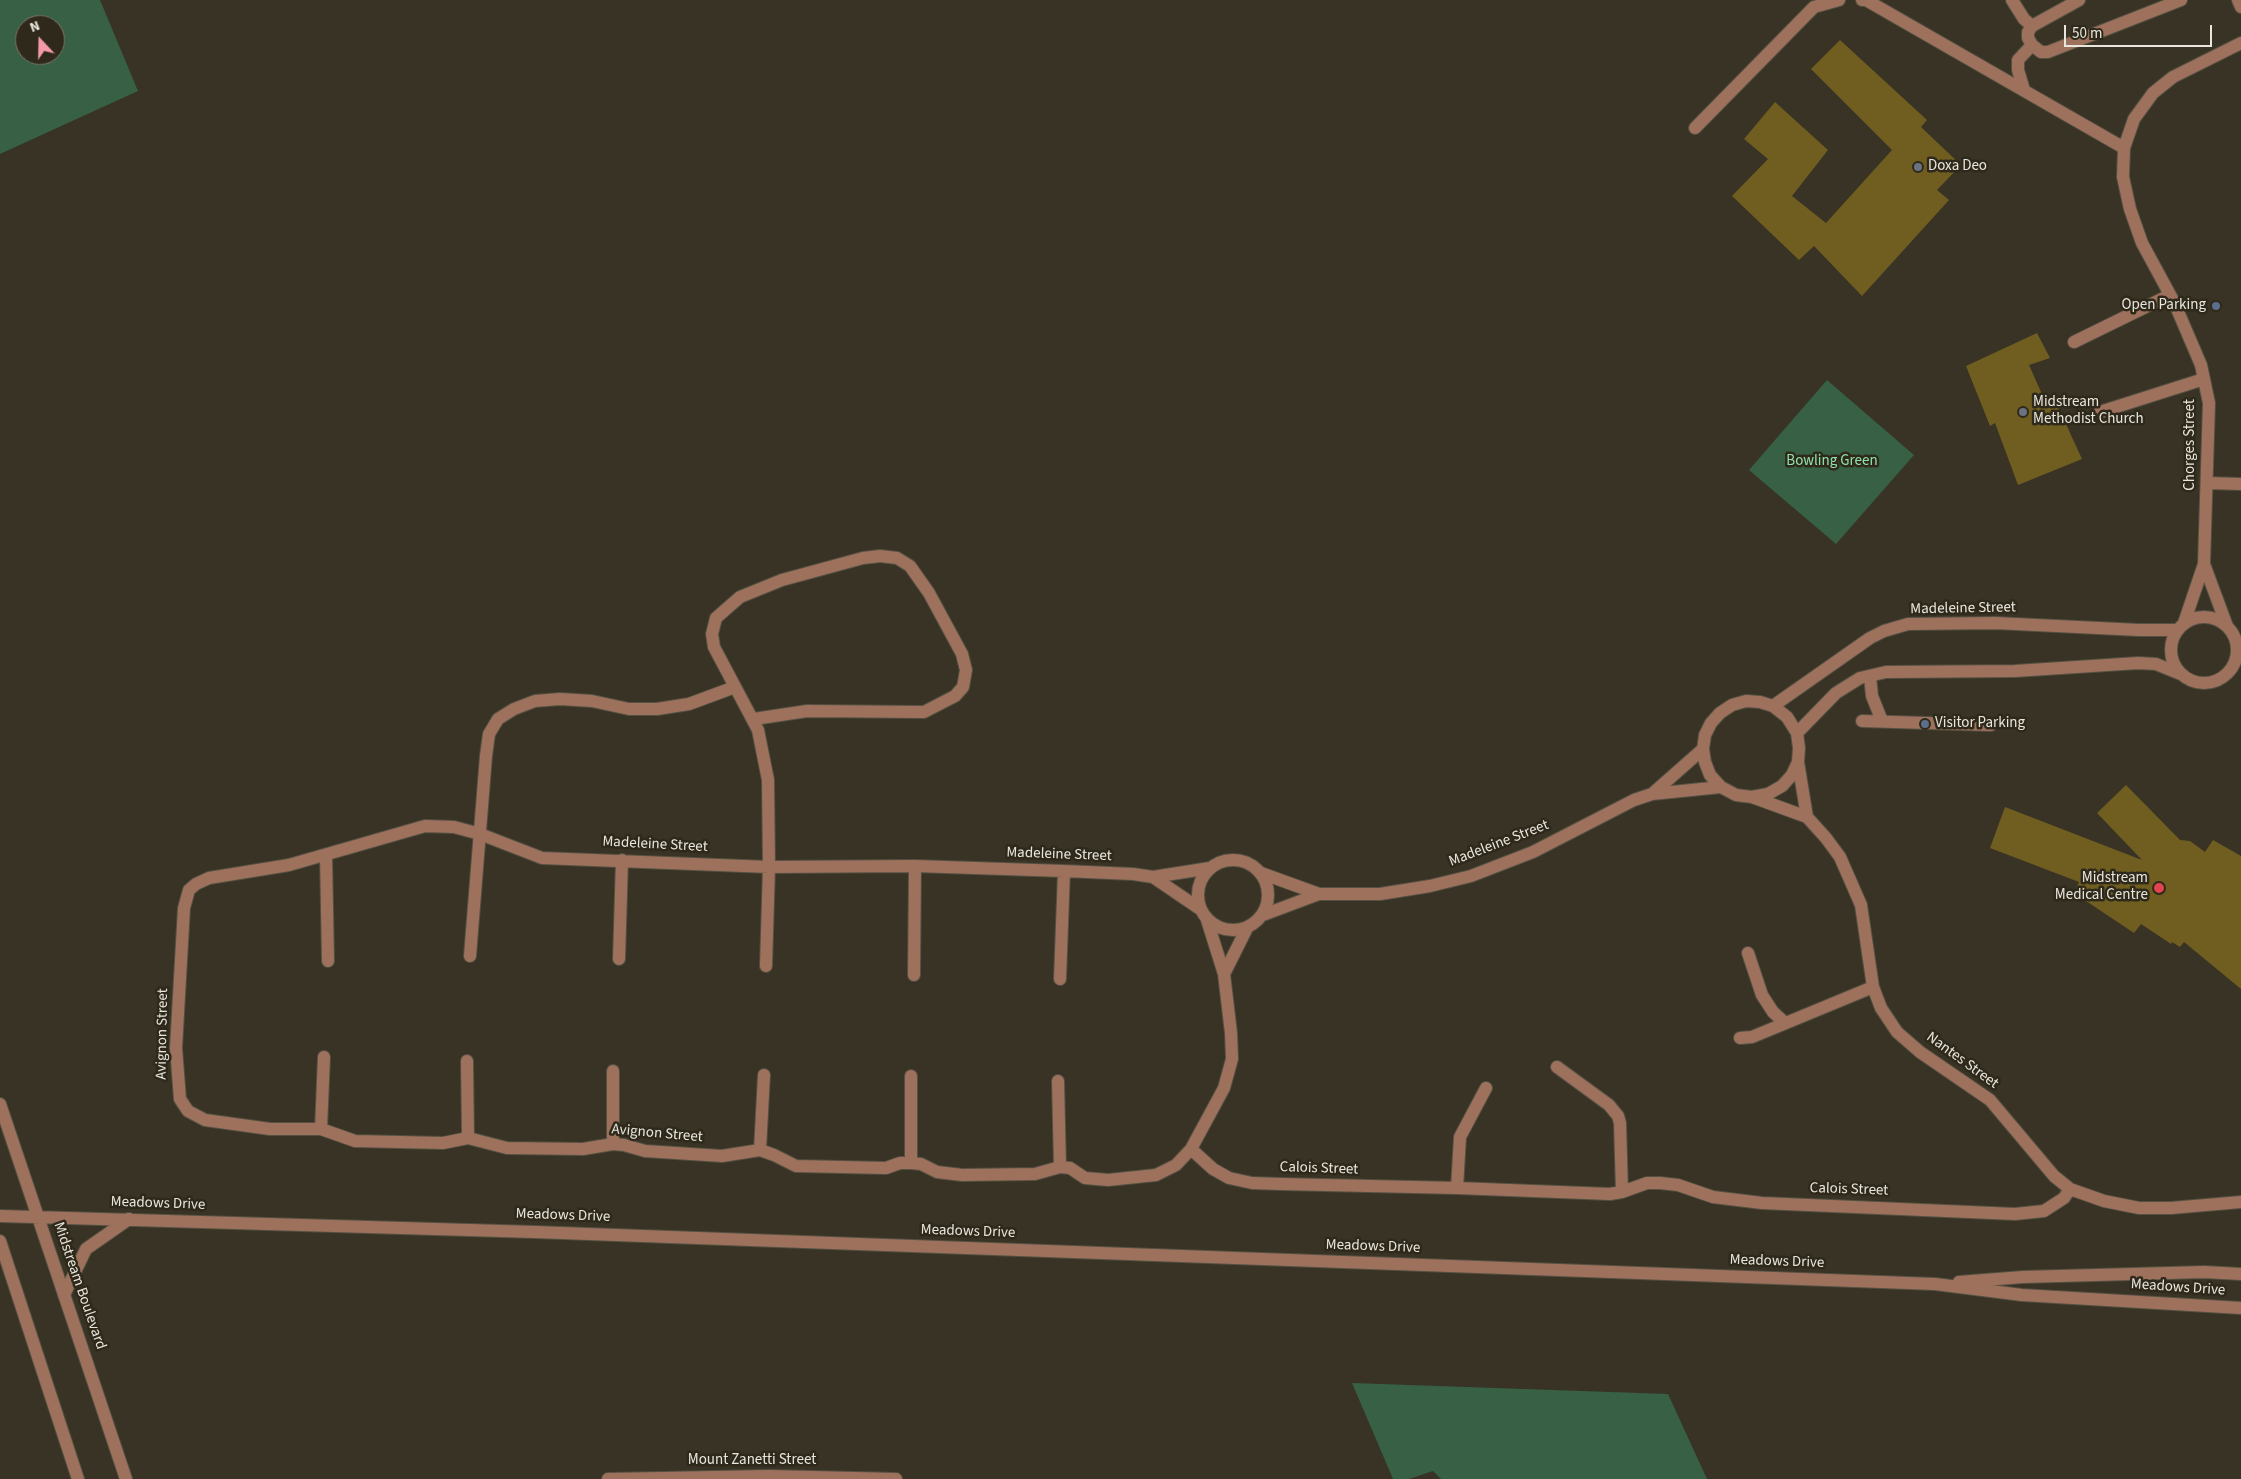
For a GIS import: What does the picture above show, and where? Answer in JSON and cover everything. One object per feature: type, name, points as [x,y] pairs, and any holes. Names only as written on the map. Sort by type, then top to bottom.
[{"type":"street","points":[[1695,128],[1814,7],[1839,0]]},
{"type":"street","points":[[1862,0],[1866,0],[2124,148]]},
{"type":"street","points":[[2012,0],[2024,19],[2032,26]]},
{"type":"street","points":[[2079,0],[2032,26],[2028,32],[2028,38],[2032,46],[2041,52],[2048,52],[2181,0]]},
{"type":"street","points":[[2238,0],[2241,7]]},
{"type":"street","name":"Chorges Street","points":[[2181,626],[2204,564],[2209,403],[2201,365],[2170,295],[2142,243],[2130,209],[2123,176],[2124,148],[2134,119],[2153,93],[2174,77],[2241,43]]},
{"type":"street","points":[[2024,90],[2018,70],[2018,60],[2032,46]]},
{"type":"street","points":[[2074,342],[2170,295]]},
{"type":"street","points":[[2100,412],[2204,379]]},
{"type":"street","points":[[2208,483],[2241,484]]},
{"type":"street","points":[[754,719],[807,711],[924,712],[955,696],[963,687],[966,670],[962,654],[929,593],[910,566],[896,558],[880,556],[863,558],[782,580],[740,597],[716,618],[712,634],[714,647],[754,719],[763,750],[768,780],[769,867],[766,966]]},
{"type":"street","name":"Chorges Street","points":[[2204,564],[2233,631]]},
{"type":"street","name":"Madeleine Street","points":[[1773,706],[1870,638],[1884,631],[1908,624],[1995,623],[2139,630],[2181,626],[2192,619],[2211,617],[2233,631]]},
{"type":"street","points":[[2181,626],[2171,649],[2174,663],[2183,676]]},
{"type":"street","points":[[1797,734],[1836,693],[1860,678],[1886,672],[2015,671],[2138,663],[2156,664],[2192,681],[2214,682],[2236,667],[2237,651],[2233,631]]},
{"type":"street","points":[[1870,676],[1872,696],[1882,722]]},
{"type":"street","points":[[470,956],[486,756],[490,734],[498,719],[514,709],[535,701],[560,698],[592,701],[629,709],[657,709],[689,704],[735,687]]},
{"type":"street","points":[[1721,787],[1710,775],[1705,762],[1703,749],[1705,735],[1711,723],[1720,712],[1732,705],[1760,702],[1773,706],[1787,717],[1797,734],[1798,762],[1807,817],[1752,797]]},
{"type":"street","points":[[1862,721],[1991,725]]},
{"type":"street","name":"Madeleine Street","points":[[1652,794],[1703,749]]},
{"type":"street","points":[[1752,797],[1768,794],[1782,786],[1792,775],[1798,762]]},
{"type":"street","name":"Madeleine Street","points":[[184,908],[189,890],[196,884],[209,878],[289,865],[426,826],[454,827],[480,834],[542,858],[769,867],[915,866],[1133,874],[1153,877],[1210,868],[1220,862],[1231,860],[1243,861],[1262,873],[1319,894],[1380,894],[1430,886],[1471,876],[1533,852],[1634,800],[1652,794],[1721,787],[1736,795],[1752,797]]},
{"type":"street","name":"Nantes Street","points":[[1807,817],[1840,857],[1852,881],[1861,905],[1873,987],[1882,1008],[1897,1032],[1920,1052],[1990,1100],[2054,1176],[2070,1189],[2104,1201],[2139,1208],[2171,1208],[2241,1202]]},
{"type":"street","points":[[326,854],[328,961]]},
{"type":"street","points":[[619,959],[622,860]]},
{"type":"street","points":[[914,975],[915,866]]},
{"type":"street","points":[[764,1075],[760,1150],[796,1166],[886,1168],[911,1163],[921,1164],[937,1172],[962,1176],[1035,1174],[1060,1167],[1070,1168],[1086,1178],[1108,1180],[1134,1179],[1156,1175],[1176,1165],[1191,1149],[1224,1088],[1232,1060],[1231,1033],[1224,974],[1197,898],[1198,886],[1210,868]]},
{"type":"street","points":[[1060,979],[1064,871]]},
{"type":"street","points":[[1262,873],[1269,894],[1267,906],[1262,915]]},
{"type":"street","name":"Madeleine Street","points":[[1153,877],[1216,927],[1227,930],[1247,928],[1262,915],[1319,894]]},
{"type":"street","name":"Avignon Street","points":[[184,908],[176,1048],[178,1083],[183,1105],[195,1116],[205,1120],[270,1129],[321,1129],[355,1141],[443,1143],[468,1138],[507,1148],[583,1149],[612,1144],[624,1145],[645,1151],[722,1156],[760,1150]]},
{"type":"street","points":[[1224,974],[1247,928]]},
{"type":"street","points":[[1748,953],[1762,995],[1773,1012],[1785,1024]]},
{"type":"street","points":[[1740,1038],[1752,1037],[1873,987]]},
{"type":"street","points":[[321,1129],[324,1057]]},
{"type":"street","points":[[468,1062],[468,1138]]},
{"type":"street","points":[[1557,1067],[1609,1105],[1618,1116],[1620,1123],[1622,1192]]},
{"type":"street","points":[[612,1144],[613,1071]]},
{"type":"street","points":[[911,1076],[911,1163]]},
{"type":"street","points":[[1058,1081],[1060,1167]]},
{"type":"street","points":[[1457,1188],[1460,1137],[1486,1088]]},
{"type":"street","name":"Midstream Boulevard","points":[[0,1104],[126,1479]]},
{"type":"street","name":"Calois Street","points":[[1191,1149],[1213,1169],[1228,1178],[1252,1183],[1610,1194],[1622,1192],[1647,1183],[1660,1183],[1678,1186],[1713,1197],[1762,1203],[2028,1214],[2044,1211],[2058,1203],[2070,1189]]},
{"type":"street","name":"Meadows Drive","points":[[0,1216],[535,1232],[1935,1284],[2022,1295],[2241,1308]]},
{"type":"street","points":[[64,1295],[86,1249],[129,1219]]},
{"type":"street","points":[[0,1241],[78,1479]]},
{"type":"street","name":"Meadows Drive","points":[[1935,1284],[2023,1277],[2204,1272],[2241,1274]]},
{"type":"street","name":"Mount Zanetti Street","points":[[608,1479],[769,1477],[896,1479]]},
{"type":"green space","points":[[0,0],[100,0],[138,91],[0,154]]},
{"type":"green space","name":"Bowling Green","points":[[1827,380],[1914,455],[1836,544],[1749,470]]},
{"type":"green space","points":[[1352,1383],[1668,1394],[1707,1479],[1441,1479],[1433,1471],[1409,1479],[1393,1479]]},
{"type":"building","name":"Doxa Deo","points":[[1840,40],[1927,120],[1921,127],[1961,165],[1937,190],[1949,200],[1862,296],[1814,246],[1799,260],[1732,196],[1768,159],[1744,139],[1775,102],[1828,150],[1792,196],[1826,223],[1892,150],[1811,69]]},
{"type":"building","name":"Midstream Methodist Church","points":[[2037,333],[2050,358],[2029,365],[2045,401],[2054,398],[2082,459],[2018,485],[1995,423],[1990,426],[1966,366]]},
{"type":"building","name":"Midstream Medical Centre","points":[[2126,785],[2180,840],[2190,841],[2205,852],[2213,840],[2241,856],[2241,989],[2184,942],[2180,947],[2172,942],[2171,944],[2141,924],[2134,933],[2074,893],[2079,882],[1990,848],[2005,807],[2142,860],[2097,813]]},
{"type":"place","name":"Doxa Deo","points":[[1918,167]]},
{"type":"place","name":"Open Parking","points":[[2216,306]]},
{"type":"place","name":"Midstream Methodist Church","points":[[2023,412]]},
{"type":"place","name":"Visitor Parking","points":[[1925,724]]},
{"type":"place","name":"Midstream Medical Centre","points":[[2159,888]]}]
